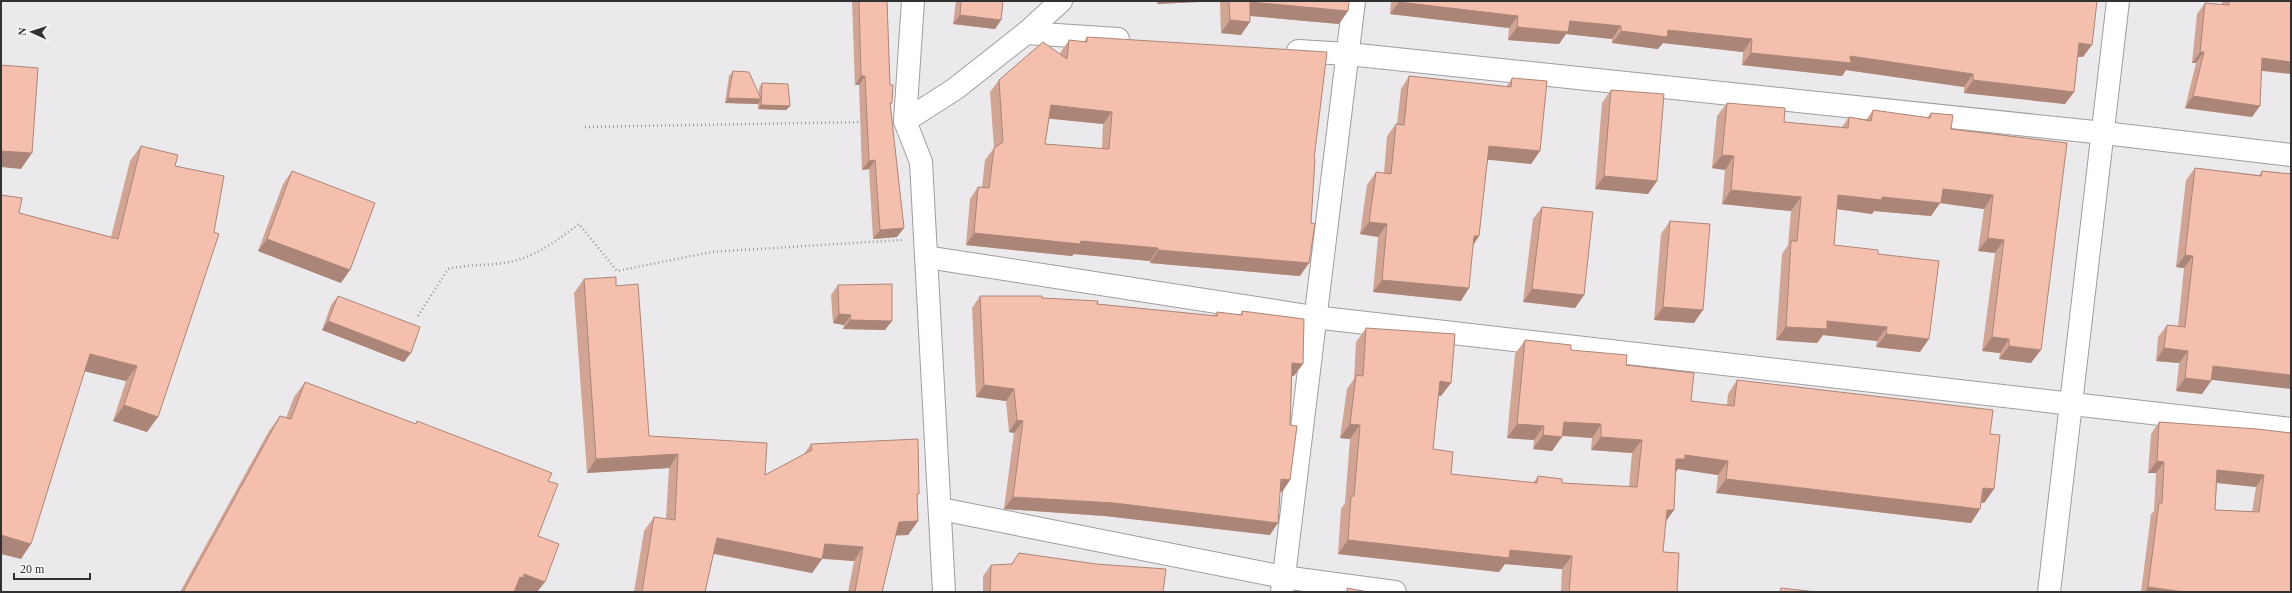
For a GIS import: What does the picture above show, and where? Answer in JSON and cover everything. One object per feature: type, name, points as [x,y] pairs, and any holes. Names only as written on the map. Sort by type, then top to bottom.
[{"type":"street","points":[[913,1],[905,121],[922,162],[925,248],[941,509],[944,592]]},
{"type":"street","points":[[905,121],[955,90],[1026,33],[1061,1]]},
{"type":"street","points":[[1283,585],[1314,317],[1354,1]]},
{"type":"street","points":[[2049,592],[2104,133],[2118,1]]},
{"type":"street","points":[[1026,33],[1136,40]]},
{"type":"street","points":[[1277,49],[1348,54],[2104,133],[2291,155]]},
{"type":"street","points":[[925,248],[1314,317],[2071,405],[2291,429]]},
{"type":"street","points":[[941,509],[1283,585],[1396,592]]},
{"type":"path","points":[[585,127],[866,122]]},
{"type":"path","points":[[418,316],[448,269],[466,265],[509,262],[544,249],[579,224],[617,271],[711,252],[925,248]]},
{"type":"building","points":[[859,1],[887,1],[890,85],[893,85],[892,103],[890,103],[904,228],[880,230],[875,160],[869,161],[865,76],[861,76]]},
{"type":"building","points":[[961,1],[1003,1],[1001,20],[960,15]]},
{"type":"building","points":[[1229,1],[1349,1],[1348,11],[1250,2],[1250,22],[1230,20]]},
{"type":"building","points":[[1399,1],[2097,1],[2092,45],[2079,43],[2074,92],[1973,80],[1973,74],[1850,56],[1851,63],[1751,53],[1752,39],[1668,30],[1667,37],[1621,31],[1621,26],[1570,21],[1568,32],[1517,27],[1518,16]]},
{"type":"building","points":[[2229,1],[2291,1],[2291,62],[2262,58],[2260,106],[2193,96],[2204,52],[2200,52],[2205,3],[2229,5]]},
{"type":"building","points":[[1087,37],[1327,52],[1314,159],[1311,223],[1315,224],[1309,263],[1158,250],[1158,248],[1081,241],[1080,244],[974,233],[978,187],[989,188],[994,148],[1003,142],[999,80],[1043,42],[1067,59],[1069,40],[1087,42]],"holes":[[[1051,105],[1112,112],[1109,149],[1045,144]]]},
{"type":"building","points":[[1,65],[38,68],[32,153],[1,151]]},
{"type":"building","points":[[733,71],[749,72],[761,99],[728,98]]},
{"type":"building","points":[[1409,76],[1511,87],[1512,78],[1547,81],[1540,151],[1489,146],[1479,236],[1474,236],[1469,288],[1382,280],[1387,224],[1369,222],[1376,172],[1391,174],[1396,124],[1404,125]]},
{"type":"building","points":[[762,83],[788,84],[790,106],[761,105]]},
{"type":"building","points":[[1611,90],[1664,94],[1657,181],[1604,176]]},
{"type":"building","points":[[1727,103],[1785,108],[1784,122],[1848,128],[1849,117],[1871,121],[1873,110],[1930,118],[1931,113],[1953,115],[1951,129],[2067,143],[2041,350],[2009,346],[2009,339],[1992,337],[2004,240],[1988,238],[1993,195],[1943,189],[1941,203],[1882,197],[1882,200],[1838,195],[1834,245],[1878,250],[1878,254],[1939,261],[1929,339],[1886,334],[1887,327],[1827,321],[1827,329],[1786,327],[1791,241],[1797,241],[1801,197],[1731,190],[1734,156],[1722,155]]},
{"type":"building","points":[[141,146],[178,155],[175,166],[224,176],[214,232],[219,234],[158,417],[124,405],[137,366],[90,354],[31,544],[1,535],[1,195],[22,198],[19,213],[118,239]]},
{"type":"building","points":[[2195,168],[2261,176],[2262,171],[2291,174],[2291,375],[2213,366],[2211,381],[2185,378],[2188,351],[2164,348],[2167,325],[2185,327],[2193,256],[2185,255]]},
{"type":"building","points":[[292,171],[375,203],[350,270],[267,239]]},
{"type":"building","points":[[1542,207],[1593,212],[1584,295],[1532,289]]},
{"type":"building","points":[[1670,221],[1710,224],[1703,310],[1663,307]]},
{"type":"building","points":[[616,277],[616,286],[638,284],[649,436],[767,443],[765,475],[812,450],[811,444],[918,439],[918,521],[899,522],[882,592],[855,592],[863,547],[825,544],[822,559],[717,538],[705,592],[642,592],[654,517],[675,520],[678,454],[596,459],[584,279]]},
{"type":"building","points":[[892,284],[892,321],[850,320],[851,315],[839,314],[838,285]]},
{"type":"building","points":[[338,296],[420,327],[411,353],[328,321]]},
{"type":"building","points":[[980,296],[1042,296],[1042,298],[1098,301],[1097,304],[1217,316],[1217,312],[1242,315],[1242,311],[1304,319],[1303,364],[1292,363],[1290,425],[1297,426],[1290,480],[1281,479],[1278,523],[1114,503],[1013,497],[1023,421],[1017,420],[1014,389],[984,385]]},
{"type":"building","points":[[1366,328],[1455,334],[1451,383],[1440,381],[1433,449],[1453,452],[1451,474],[1537,483],[1538,476],[1562,479],[1562,483],[1637,487],[1642,440],[1601,437],[1601,424],[1564,422],[1562,437],[1543,435],[1544,426],[1517,424],[1525,340],[1571,345],[1571,350],[1627,355],[1626,365],[1694,373],[1691,401],[1734,406],[1737,380],[1993,410],[1990,434],[2000,435],[1994,489],[1983,488],[1980,509],[1726,479],[1728,461],[1685,455],[1685,459],[1676,459],[1674,510],[1667,510],[1663,552],[1679,553],[1677,592],[1569,592],[1572,556],[1510,550],[1509,558],[1348,540],[1351,496],[1354,496],[1360,425],[1350,424],[1356,375],[1363,376]]},
{"type":"building","points":[[305,382],[416,424],[417,421],[552,473],[548,481],[558,484],[538,536],[559,544],[545,582],[524,574],[523,578],[520,577],[514,592],[183,592],[280,416],[291,419]]},
{"type":"building","points":[[2159,422],[2291,433],[2291,592],[2185,592],[2148,587],[2159,503],[2162,503],[2164,462],[2157,461]],"holes":[[[2217,470],[2264,475],[2259,512],[2215,510]]]},
{"type":"building","points":[[1019,553],[1096,564],[1166,569],[1163,592],[990,592],[991,565],[1012,564]]},
{"type":"building","points":[[1347,588],[1368,592],[1347,592]]},
{"type":"building","points":[[1781,588],[1817,592],[1780,592]]}]
